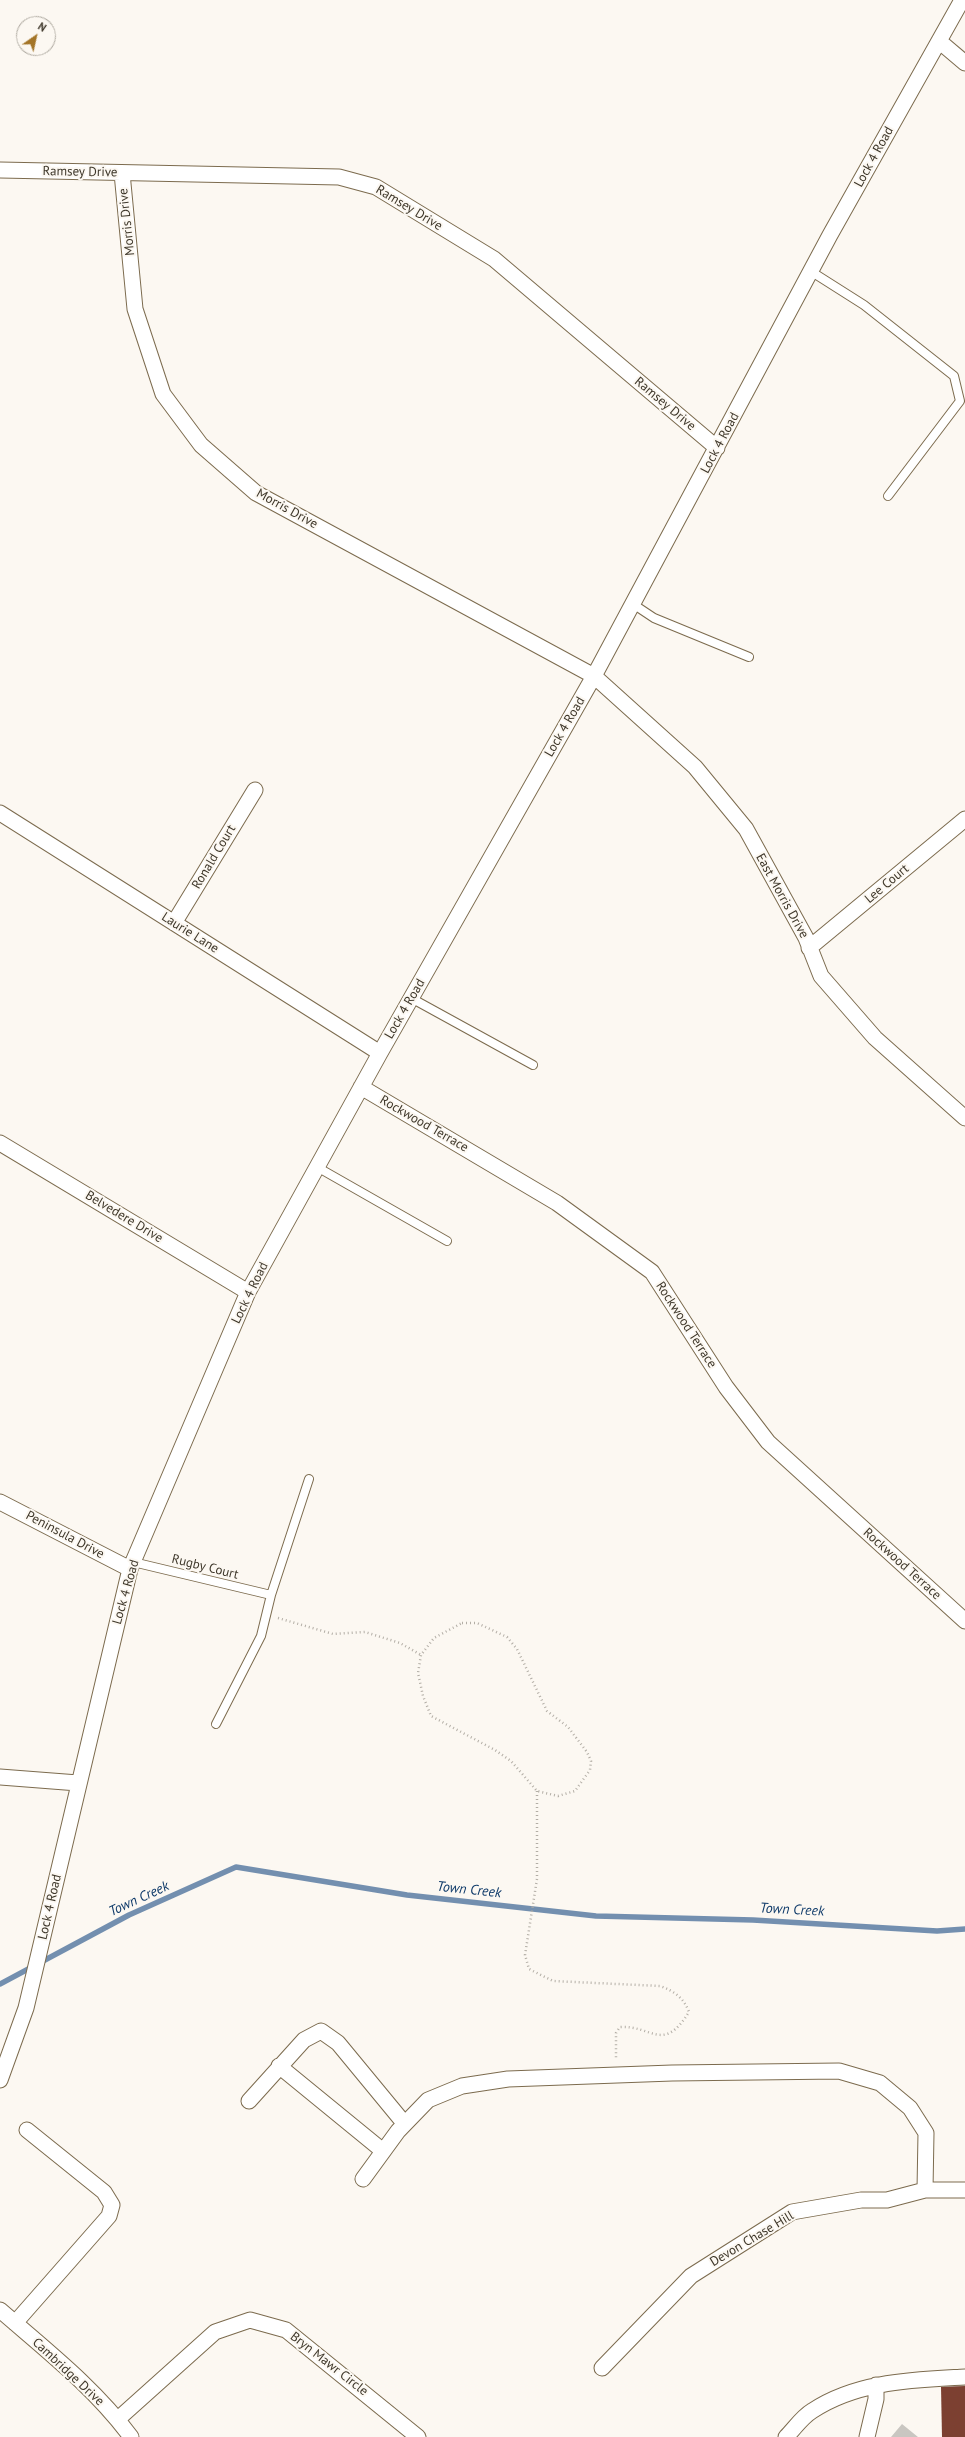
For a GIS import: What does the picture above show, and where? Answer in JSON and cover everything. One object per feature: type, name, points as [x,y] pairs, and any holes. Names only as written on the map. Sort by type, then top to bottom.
[{"type":"street","name":"Lock 4 Road","points":[[0,2080],[26,2008],[78,1783],[132,1566],[248,1292],[380,1053],[594,676],[812,272],[830,235],[962,0]]},
{"type":"street","points":[[939,41],[965,63]]},
{"type":"street","name":"Ramsey Drive","points":[[0,170],[339,177],[376,187],[494,259],[717,448]]},
{"type":"street","name":"Morris Drive","points":[[122,173],[135,309],[163,394],[201,445],[256,493],[594,676]]},
{"type":"street","name":"East Morris Drive","points":[[594,676],[695,767],[746,829],[810,948],[820,976],[875,1038],[965,1118]]},
{"type":"street","name":"Ronald Court","points":[[174,923],[255,790]]},
{"type":"street","name":"Laurie Lane","points":[[0,813],[380,1053]]},
{"type":"street","name":"Lee Court","points":[[810,948],[965,819]]},
{"type":"street","name":"Rockwood Terrace","points":[[361,1087],[557,1203],[652,1272],[726,1387],[768,1442],[965,1621]]},
{"type":"street","name":"Belvedere Drive","points":[[0,1143],[248,1292]]},
{"type":"street","name":"Peninsula Drive","points":[[0,1502],[132,1566]]},
{"type":"street","points":[[0,1777],[78,1783]]},
{"type":"street","points":[[249,2101],[304,2040],[321,2031],[338,2043],[404,2124]]},
{"type":"street","points":[[279,2066],[383,2151]]},
{"type":"street","points":[[363,2179],[404,2124],[428,2100],[462,2086],[508,2079],[617,2075],[839,2071],[880,2083],[910,2108],[926,2133],[924,2190]]},
{"type":"street","points":[[15,2323],[109,2216],[112,2205],[104,2192],[27,2130]]},
{"type":"street","name":"Devon Chase Hill","points":[[602,2368],[691,2276],[792,2212],[861,2200],[887,2200],[924,2190],[965,2190]]},
{"type":"street","name":"Cambridge Drive","points":[[0,2310],[69,2370],[118,2419],[131,2437]]},
{"type":"street","name":"Bryn Mawr Circle","points":[[118,2419],[215,2332],[250,2320],[286,2330],[418,2437]]},
{"type":"street","points":[[786,2437],[810,2412],[837,2397],[876,2385],[965,2377]]},
{"type":"street","points":[[867,2437],[876,2399],[876,2385]]},
{"type":"lane","points":[[812,272],[864,305],[954,376],[960,401],[888,496]]},
{"type":"lane","points":[[633,604],[654,618],[749,657]]},
{"type":"lane","points":[[411,998],[533,1065]]},
{"type":"lane","points":[[317,1167],[447,1241]]},
{"type":"lane","points":[[216,1724],[261,1636],[271,1595],[309,1479]]},
{"type":"lane","name":"Rugby Court","points":[[132,1566],[271,1595]]},
{"type":"path","points":[[266,1614],[333,1634],[365,1632],[400,1643],[421,1655]]},
{"type":"path","points":[[462,1623],[477,1623],[507,1637],[517,1649],[547,1711],[568,1727],[587,1752],[591,1761],[590,1770],[575,1791],[558,1796],[537,1791],[510,1762],[495,1750],[431,1716],[423,1696],[418,1673],[421,1655],[434,1638],[462,1623]]},
{"type":"path","points":[[537,1791],[537,1879],[525,1956],[529,1968],[540,1976],[553,1981],[660,1986],[673,1991],[686,2004],[689,2012],[682,2024],[668,2033],[653,2035],[630,2026],[620,2027],[616,2033],[617,2075]]},
{"type":"building","points":[[965,2386],[965,2437],[942,2437],[941,2387]]},
{"type":"waterway","name":"Town Creek","points":[[0,1984],[129,1915],[236,1867],[407,1895],[596,1916],[753,1920],[937,1931],[965,1929]]}]
